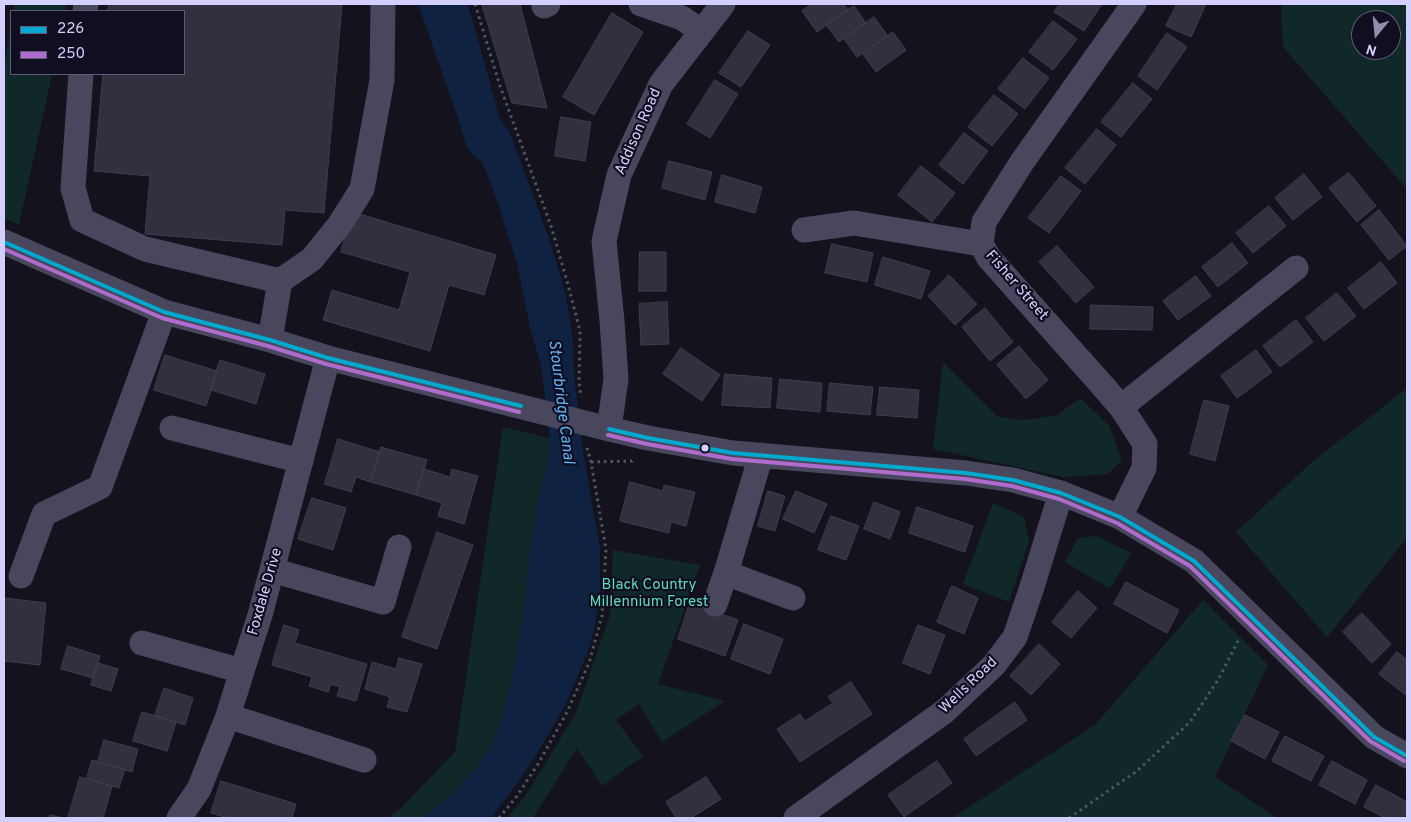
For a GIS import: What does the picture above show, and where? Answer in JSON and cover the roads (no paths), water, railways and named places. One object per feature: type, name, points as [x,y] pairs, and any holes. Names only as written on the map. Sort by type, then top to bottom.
[{"type":"street","points":[[270,340],[280,281],[312,259],[340,224],[362,190],[382,80],[383,4]]},
{"type":"street","points":[[641,4],[682,18],[702,32]]},
{"type":"street","name":"Addison Road","points":[[609,429],[616,379],[604,241],[619,175],[661,84],[723,4]]},
{"type":"street","name":"Fisher Street","points":[[1120,517],[1144,468],[1145,444],[1121,407],[990,258],[981,244],[984,222],[1022,162],[1134,4]]},
{"type":"street","points":[[81,75],[73,188],[82,220],[145,249],[280,281]]},
{"type":"street","points":[[804,230],[854,223],[981,244]]},
{"type":"street","points":[[4,242],[164,312],[270,340],[328,358],[609,429],[733,453],[966,472],[1013,480],[1061,493],[1120,517],[1194,561],[1374,737],[1407,756]]},
{"type":"street","points":[[1121,407],[1296,268]]},
{"type":"street","points":[[21,576],[44,514],[100,488],[164,312]]},
{"type":"street","name":"Foxdale Drive","points":[[179,818],[199,789],[228,716],[260,615],[328,358]]},
{"type":"street","points":[[172,428],[301,461]]},
{"type":"street","points":[[715,604],[761,455]]},
{"type":"street","name":"Wells Road","points":[[796,818],[945,711],[994,665],[1015,637],[1061,493]]},
{"type":"street","points":[[272,570],[383,602],[399,547]]},
{"type":"street","points":[[726,573],[793,598]]},
{"type":"street","points":[[142,643],[242,671]]},
{"type":"street","points":[[228,716],[364,760]]},
{"type":"water","name":"Stourbridge Canal","points":[[418,4],[468,4],[500,119],[510,133],[551,244],[564,288],[570,319],[583,452],[600,548],[600,588],[594,631],[588,651],[567,702],[538,752],[491,818],[423,818],[450,796],[474,771],[487,753],[498,732],[516,658],[525,603],[530,548],[550,452],[550,438],[541,366],[530,327],[517,264],[485,168],[481,161],[466,146]]},
{"type":"park label","name":"Black Country Millennium Forest","points":[[649,594]]}]
